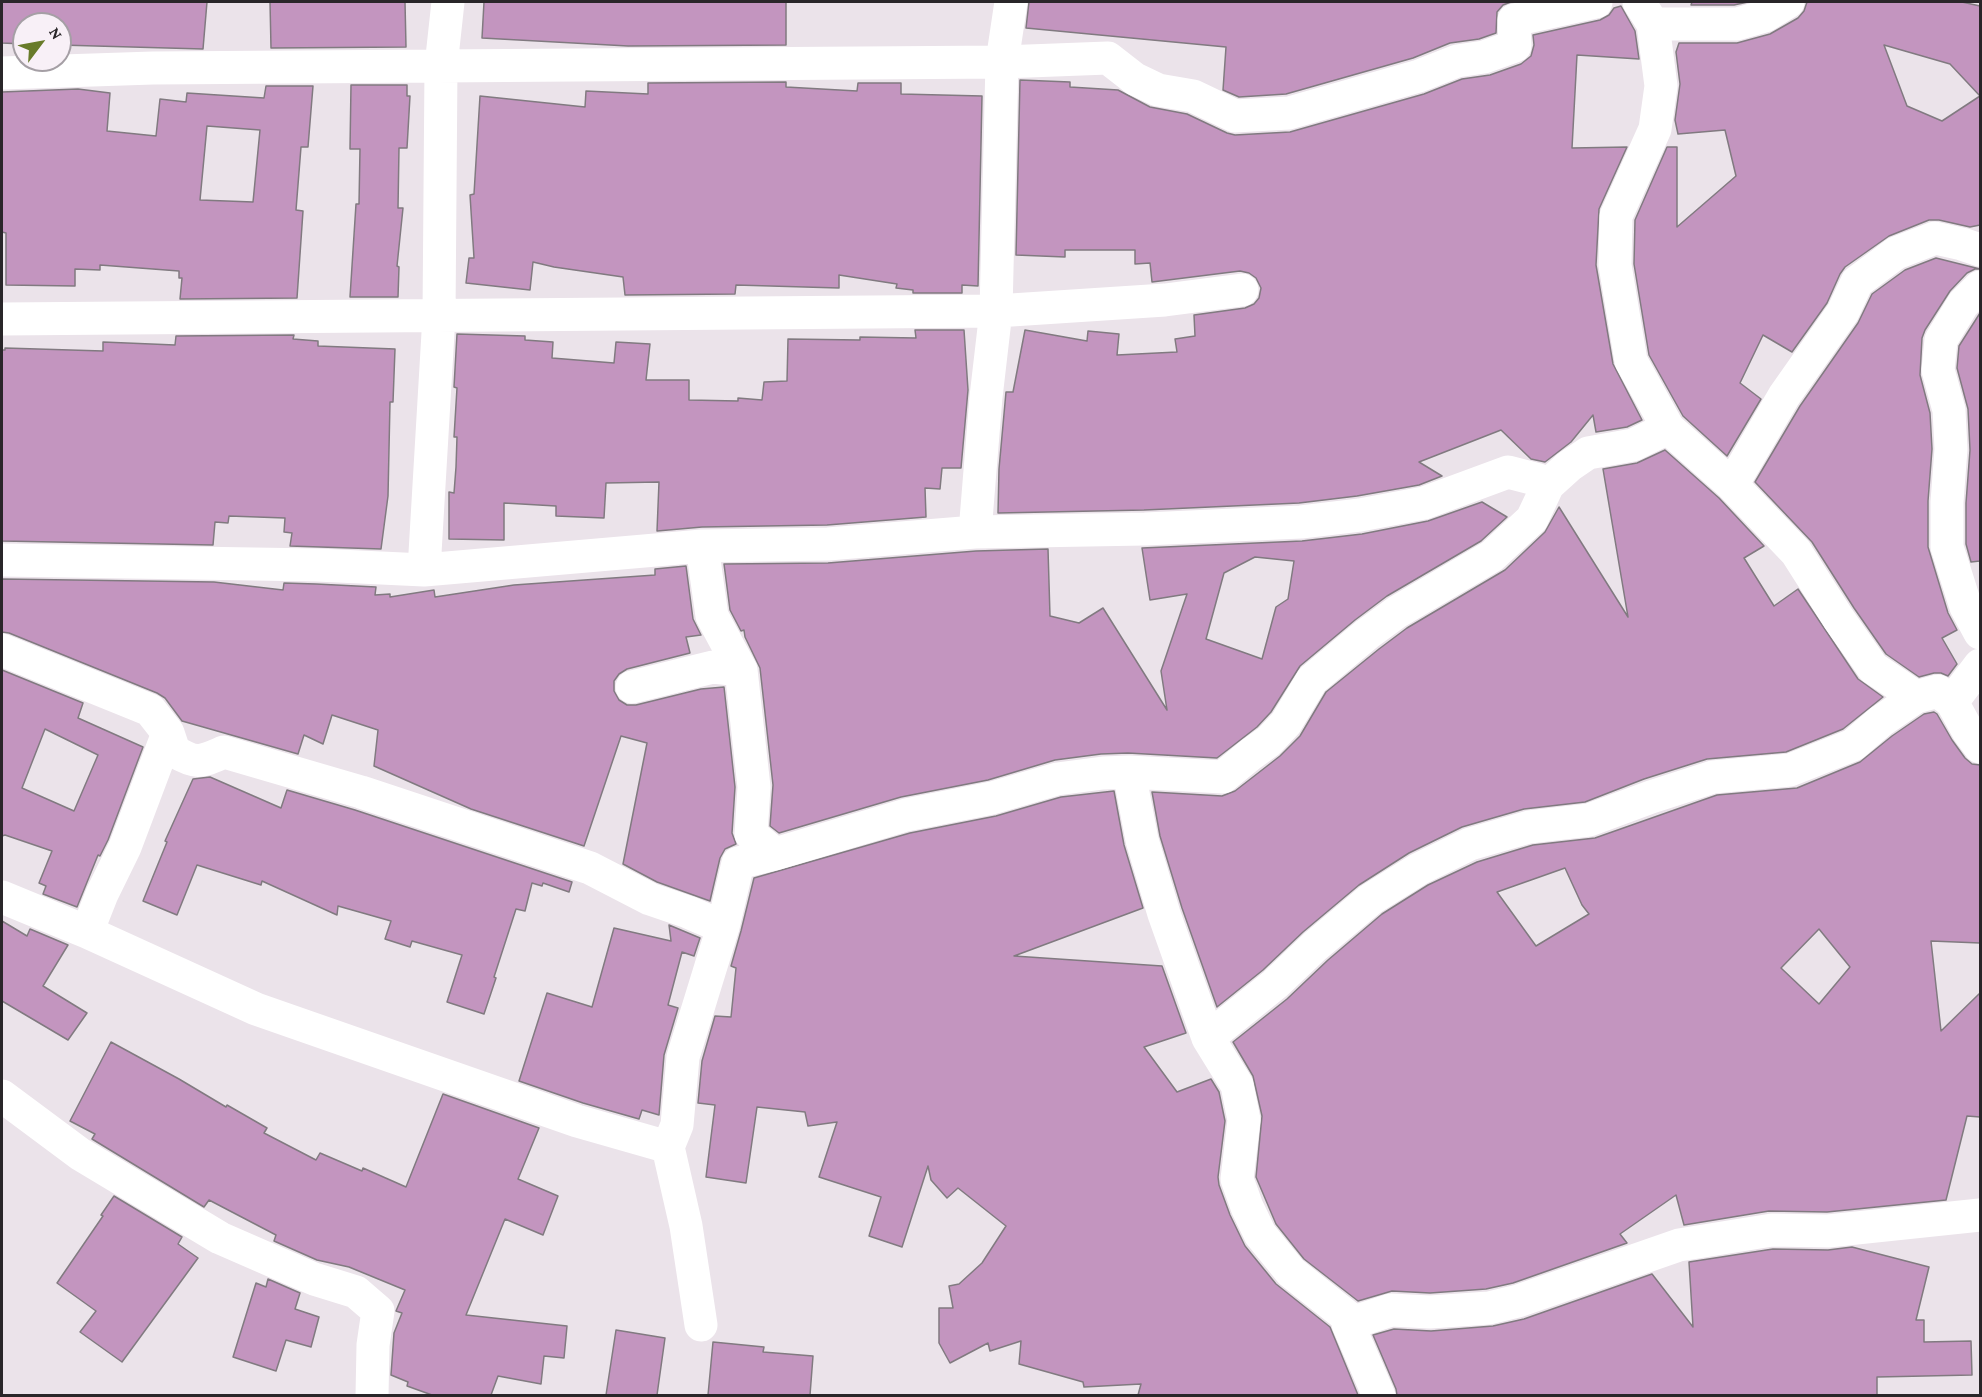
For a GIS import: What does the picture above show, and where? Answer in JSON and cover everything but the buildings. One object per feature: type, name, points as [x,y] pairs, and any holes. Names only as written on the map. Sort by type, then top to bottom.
[{"type":"street","points":[[424,570],[439,316],[441,66],[447,2]]},
{"type":"street","points":[[975,532],[986,397],[996,311],[1002,62],[1011,2]]},
{"type":"street","points":[[2,73],[153,68],[1002,62],[1108,58],[1135,79],[1158,90],[1193,96],[1235,116],[1289,113],[1419,76],[1456,61],[1484,57],[1515,46],[1514,20],[1596,2]]},
{"type":"street","points":[[1788,2],[1765,16],[1737,24],[1646,13],[1661,86],[1655,129],[1616,216],[1615,265],[1631,361],[1668,428],[1732,485],[1796,552],[1873,668],[1916,697]]},
{"type":"street","points":[[1732,485],[1784,396],[1843,312],[1857,282],[1896,254],[1935,238],[1980,250]]},
{"type":"street","points":[[1980,287],[1963,303],[1941,340],[1938,370],[1949,410],[1951,449],[1947,502],[1947,547],[1966,607],[1980,633]]},
{"type":"street","points":[[2,319],[996,311],[1165,300],[1242,290]]},
{"type":"street","points":[[701,1325],[686,1226],[668,1147],[677,1125],[683,1058],[723,927],[738,863],[906,815],[992,798],[1057,779],[1129,772],[1223,777],[1269,741],[1286,723],[1312,680],[1367,634],[1397,612],[1492,556],[1532,519],[1548,485],[1569,466],[1588,453],[1634,445],[1668,428]]},
{"type":"street","points":[[2,560],[317,565],[424,570],[702,546],[828,544],[975,532],[1178,528],[1301,522],[1360,516],[1424,503],[1508,472],[1539,480],[1548,485]]},
{"type":"street","points":[[702,546],[712,616],[741,669],[754,787],[751,834],[775,854]]},
{"type":"street","points":[[2,650],[150,710],[168,733],[174,751],[190,761],[208,759],[224,752],[361,792],[590,868],[650,899],[723,927]]},
{"type":"street","points":[[1952,702],[1980,665]]},
{"type":"street","points":[[632,687],[713,667],[741,669]]},
{"type":"street","points":[[1208,1038],[1275,984],[1315,946],[1371,900],[1419,869],[1470,844],[1529,827],[1589,820],[1713,777],[1790,770],[1852,745],[1916,697],[1938,691],[1952,702],[1980,747]]},
{"type":"street","points":[[87,932],[102,894],[125,847],[168,733]]},
{"type":"street","points":[[1129,772],[1142,840],[1208,1038],[1237,1085],[1244,1120],[1237,1179],[1247,1207],[1260,1234],[1292,1272],[1350,1318],[1348,1324],[1379,1395]]},
{"type":"street","points":[[2,897],[87,932],[256,1009],[577,1121],[668,1147]]},
{"type":"street","points":[[2,1096],[80,1154],[220,1238],[314,1279],[356,1292],[378,1311],[373,1345],[372,1395]]},
{"type":"street","points":[[1348,1324],[1391,1310],[1430,1312],[1489,1308],[1518,1301],[1679,1245],[1772,1230],[1828,1231],[1980,1215]]}]
